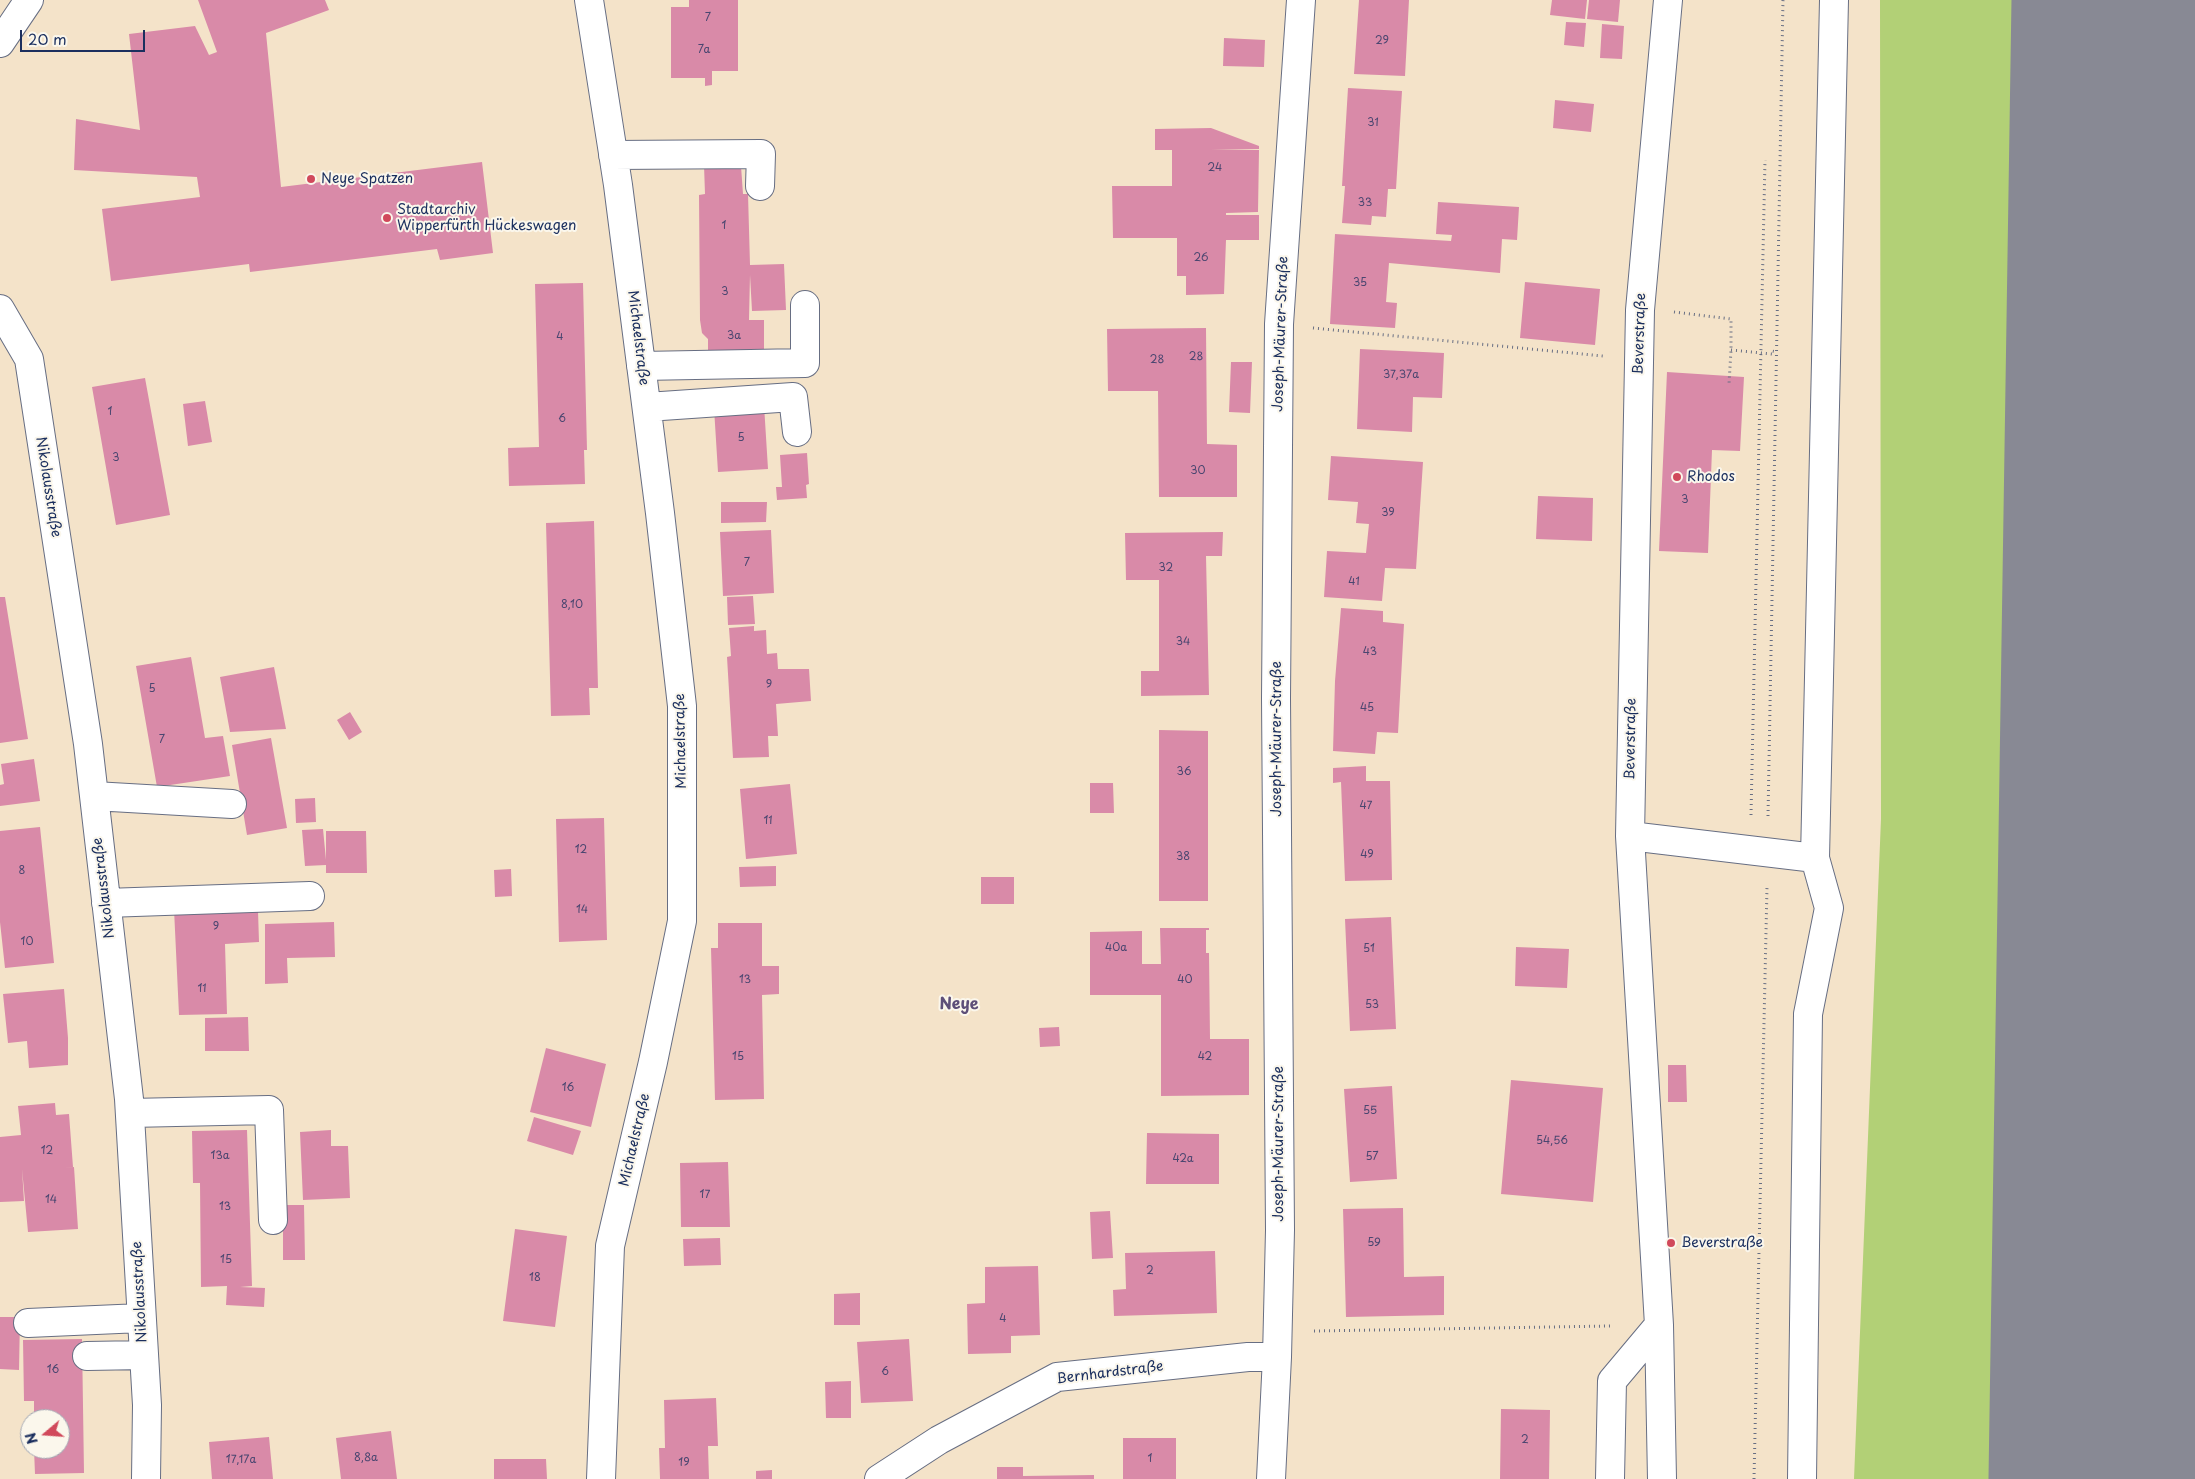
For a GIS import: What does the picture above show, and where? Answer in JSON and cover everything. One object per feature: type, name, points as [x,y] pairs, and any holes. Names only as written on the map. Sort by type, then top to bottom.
[{"type":"street","points":[[0,43],[29,0]]},
{"type":"street","name":"Michaelstraße","points":[[589,0],[613,155],[647,407],[682,706],[682,921],[654,1062],[610,1246],[600,1479]]},
{"type":"street","name":"Joseph-Mäurer-Straße","points":[[1271,1479],[1280,1230],[1276,688],[1279,324],[1301,0]]},
{"type":"street","name":"Beverstraße","points":[[1662,1479],[1659,1325],[1630,836],[1640,310],[1668,0]]},
{"type":"street","points":[[1802,1479],[1808,1014],[1829,908],[1815,858],[1834,0]]},
{"type":"street","points":[[613,155],[761,154],[760,186]]},
{"type":"street","points":[[641,366],[805,363],[805,305]]},
{"type":"street","name":"Nikolausstraße","points":[[0,309],[28,358],[88,744],[130,1113],[147,1404],[146,1479]]},
{"type":"street","points":[[647,407],[793,397],[796,432]]},
{"type":"street","points":[[94,796],[232,804]]},
{"type":"street","points":[[1630,836],[1815,858]]},
{"type":"street","points":[[106,903],[310,896]]},
{"type":"street","points":[[130,1113],[269,1110],[273,1220]]},
{"type":"street","points":[[28,1323],[141,1318]]},
{"type":"street","points":[[1610,1479],[1612,1381],[1659,1325]]},
{"type":"street","name":"Bernhardstraße","points":[[879,1479],[939,1440],[1057,1377],[1248,1357],[1277,1344]]},
{"type":"street","points":[[86,1356],[144,1355]]},
{"type":"path","points":[[1754,1479],[1768,851],[1783,0]]},
{"type":"path","points":[[1751,821],[1759,352],[1765,160]]},
{"type":"path","points":[[1640,310],[1731,319],[1732,350],[1729,384]]},
{"type":"path","points":[[1279,324],[1639,359]]},
{"type":"path","points":[[1732,350],[1772,354],[1772,352],[1777,352]]},
{"type":"path","points":[[1277,1344],[1659,1325]]},
{"type":"green space","points":[[1880,0],[2195,0],[2195,1479],[1854,1479],[1881,819]]},
{"type":"building","points":[[198,0],[325,0],[329,10],[266,33],[281,187],[482,162],[493,253],[440,260],[437,249],[250,272],[249,264],[111,281],[102,209],[200,197],[197,177],[74,170],[76,119],[140,130],[129,34],[195,26],[209,55],[217,52]]},
{"type":"building","points":[[689,0],[738,0],[738,71],[712,71],[712,85],[705,86],[705,78],[671,78],[671,7],[689,7]]},
{"type":"building","points":[[1359,0],[1409,0],[1405,76],[1354,74]]},
{"type":"building","points":[[1552,0],[1587,0],[1585,19],[1550,15]]},
{"type":"building","points":[[1589,0],[1620,0],[1618,22],[1587,19]]},
{"type":"building","points":[[1566,22],[1586,23],[1584,47],[1564,45]]},
{"type":"building","points":[[1602,24],[1624,26],[1622,59],[1600,58]]},
{"type":"building","points":[[1224,38],[1265,40],[1264,67],[1223,66]]},
{"type":"building","points":[[1348,88],[1402,91],[1396,189],[1388,189],[1386,217],[1372,216],[1371,225],[1342,223],[1345,186],[1342,186]]},
{"type":"building","points":[[1555,100],[1594,104],[1591,132],[1553,128]]},
{"type":"building","points":[[1211,128],[1259,146],[1259,149],[1211,150],[1259,150],[1258,212],[1226,213],[1226,215],[1259,215],[1259,240],[1226,240],[1224,294],[1186,295],[1186,276],[1177,276],[1177,238],[1113,238],[1112,186],[1172,186],[1172,150],[1155,150],[1155,129]]},
{"type":"building","points":[[704,165],[741,166],[743,194],[748,194],[750,265],[784,264],[786,310],[752,311],[750,275],[749,320],[764,320],[764,357],[708,358],[708,339],[702,333],[700,320],[699,195],[705,194]]},
{"type":"building","points":[[1438,202],[1519,207],[1517,240],[1502,239],[1500,273],[1389,263],[1386,302],[1397,303],[1395,328],[1330,324],[1335,234],[1451,241],[1452,235],[1436,234]]},
{"type":"building","points":[[1525,282],[1600,289],[1595,345],[1520,338]]},
{"type":"building","points":[[583,283],[587,450],[584,450],[585,484],[509,486],[508,448],[539,447],[535,284]]},
{"type":"building","points":[[1206,328],[1207,444],[1237,445],[1237,497],[1159,497],[1158,391],[1108,391],[1107,329]]},
{"type":"building","points":[[1360,349],[1444,353],[1442,398],[1413,397],[1412,432],[1357,429]]},
{"type":"building","points":[[1231,362],[1252,362],[1250,413],[1229,412]]},
{"type":"building","points":[[1667,372],[1744,377],[1740,451],[1712,450],[1708,553],[1659,551]]},
{"type":"building","points":[[145,378],[170,515],[116,525],[92,387]]},
{"type":"building","points":[[205,401],[212,442],[188,446],[183,404]]},
{"type":"building","points":[[764,405],[768,469],[718,472],[714,408]]},
{"type":"building","points":[[807,453],[809,484],[806,485],[807,498],[777,500],[776,487],[782,487],[780,455]]},
{"type":"building","points":[[1331,456],[1423,462],[1416,569],[1385,568],[1382,601],[1324,597],[1327,551],[1366,553],[1369,524],[1356,523],[1358,502],[1328,500]]},
{"type":"building","points":[[1538,496],[1593,498],[1592,541],[1536,539]]},
{"type":"building","points":[[721,502],[767,502],[766,522],[721,523]]},
{"type":"building","points":[[594,521],[598,688],[589,688],[590,715],[551,716],[546,523]]},
{"type":"building","points":[[771,530],[774,593],[723,596],[720,532]]},
{"type":"building","points":[[1223,532],[1222,556],[1206,556],[1209,695],[1141,696],[1141,671],[1159,671],[1159,580],[1126,580],[1125,533]]},
{"type":"building","points":[[753,596],[755,624],[728,625],[727,597]]},
{"type":"building","points":[[0,597],[5,597],[28,739],[0,743]]},
{"type":"building","points":[[1341,608],[1383,611],[1383,622],[1404,624],[1398,733],[1377,732],[1375,754],[1333,751],[1335,681]]},
{"type":"building","points":[[754,626],[754,631],[766,630],[767,654],[777,653],[778,669],[809,669],[811,701],[776,704],[778,736],[768,736],[769,757],[733,758],[727,657],[731,656],[729,628]]},
{"type":"building","points":[[191,657],[205,738],[223,736],[230,776],[157,787],[136,666]]},
{"type":"building","points":[[274,667],[286,729],[230,732],[220,677]]},
{"type":"building","points":[[350,712],[362,732],[349,740],[337,720]]},
{"type":"building","points":[[1159,730],[1208,731],[1208,901],[1159,901]]},
{"type":"building","points":[[271,738],[287,828],[247,835],[232,745]]},
{"type":"building","points":[[34,759],[40,801],[0,806],[0,785],[4,784],[1,764]]},
{"type":"building","points":[[1366,766],[1366,781],[1390,781],[1392,880],[1345,881],[1341,782],[1333,783],[1333,768]]},
{"type":"building","points":[[1090,783],[1113,783],[1114,813],[1090,813]]},
{"type":"building","points":[[790,784],[797,854],[746,859],[740,789]]},
{"type":"building","points":[[315,798],[316,822],[296,823],[295,799]]},
{"type":"building","points":[[604,818],[607,940],[559,942],[556,819]]},
{"type":"building","points":[[40,827],[54,963],[5,968],[0,922],[0,831]]},
{"type":"building","points":[[323,829],[326,860],[326,831],[366,831],[367,873],[326,873],[326,865],[305,866],[302,830]]},
{"type":"building","points":[[776,866],[776,886],[740,887],[739,867]]},
{"type":"building","points":[[511,869],[512,896],[495,897],[494,870]]},
{"type":"building","points":[[981,877],[1014,877],[1014,904],[981,904]]},
{"type":"building","points":[[174,909],[258,911],[259,942],[225,944],[227,1014],[179,1015]]},
{"type":"building","points":[[1391,917],[1396,1029],[1350,1031],[1345,919]]},
{"type":"building","points":[[334,922],[335,957],[287,958],[288,983],[265,984],[265,924]]},
{"type":"building","points":[[718,923],[762,923],[762,966],[779,966],[779,994],[762,995],[764,1099],[715,1100],[711,948],[718,948]]},
{"type":"building","points":[[1160,928],[1209,928],[1209,930],[1206,930],[1206,953],[1209,953],[1210,1039],[1249,1039],[1249,1095],[1161,1096],[1161,995],[1090,995],[1090,932],[1142,931],[1142,964],[1161,964]]},
{"type":"building","points":[[1516,947],[1569,949],[1567,988],[1515,986]]},
{"type":"building","points":[[64,989],[68,1065],[29,1068],[27,1041],[8,1043],[3,994]]},
{"type":"building","points":[[248,1017],[249,1051],[205,1051],[205,1018]]},
{"type":"building","points":[[1059,1027],[1060,1046],[1040,1047],[1039,1028]]},
{"type":"building","points":[[546,1048],[606,1064],[591,1127],[530,1112]]},
{"type":"building","points":[[1668,1065],[1686,1065],[1687,1102],[1668,1102]]},
{"type":"building","points":[[1511,1080],[1603,1088],[1593,1202],[1501,1194]]},
{"type":"building","points":[[1392,1086],[1397,1179],[1350,1182],[1344,1089]]},
{"type":"building","points":[[55,1103],[56,1115],[69,1114],[73,1167],[62,1168],[74,1167],[78,1229],[28,1232],[22,1169],[24,1201],[0,1202],[0,1137],[21,1135],[18,1106]]},
{"type":"building","points":[[534,1117],[581,1131],[573,1155],[527,1141]]},
{"type":"building","points":[[247,1130],[252,1286],[240,1287],[265,1288],[264,1307],[226,1305],[227,1286],[201,1287],[200,1183],[193,1183],[192,1131]]},
{"type":"building","points":[[331,1130],[331,1146],[348,1146],[350,1198],[303,1200],[300,1132]]},
{"type":"building","points":[[1147,1133],[1219,1134],[1219,1184],[1146,1184]]},
{"type":"building","points":[[728,1162],[730,1227],[681,1227],[680,1163]]},
{"type":"building","points":[[283,1205],[304,1205],[305,1260],[283,1260]]},
{"type":"building","points":[[1403,1208],[1404,1277],[1444,1276],[1444,1315],[1346,1317],[1343,1209]]},
{"type":"building","points":[[1110,1211],[1113,1258],[1092,1259],[1090,1212]]},
{"type":"building","points":[[515,1229],[567,1236],[555,1327],[503,1321]]},
{"type":"building","points":[[720,1238],[721,1265],[684,1266],[683,1239]]},
{"type":"building","points":[[1215,1251],[1217,1313],[1114,1316],[1113,1290],[1126,1289],[1125,1253]]},
{"type":"building","points":[[1038,1266],[1040,1335],[1011,1336],[1011,1353],[968,1354],[967,1304],[985,1303],[985,1267]]},
{"type":"building","points":[[860,1293],[860,1325],[834,1325],[834,1294]]},
{"type":"building","points":[[0,1317],[20,1317],[19,1370],[0,1369]]},
{"type":"building","points":[[82,1339],[84,1473],[35,1474],[34,1459],[70,1459],[70,1409],[34,1409],[34,1401],[24,1401],[23,1340]]},
{"type":"building","points":[[909,1339],[913,1401],[861,1403],[857,1342]]},
{"type":"building","points":[[851,1381],[851,1418],[826,1418],[825,1382]]},
{"type":"building","points":[[716,1398],[718,1446],[708,1446],[709,1479],[660,1479],[659,1448],[665,1448],[664,1400]]},
{"type":"building","points":[[1501,1409],[1550,1410],[1549,1479],[1500,1479]]},
{"type":"building","points":[[391,1431],[397,1479],[341,1479],[336,1438]]},
{"type":"building","points":[[269,1437],[273,1479],[212,1479],[209,1442]]},
{"type":"building","points":[[1123,1438],[1176,1438],[1176,1479],[1123,1479]]},
{"type":"building","points":[[494,1459],[546,1459],[547,1479],[494,1479]]},
{"type":"building","points":[[997,1467],[1023,1467],[1023,1476],[1094,1475],[1094,1479],[997,1479]]},
{"type":"building","points":[[772,1470],[772,1479],[756,1479],[756,1471]]},
{"type":"runway","points":[[2129,1479],[2152,0]]},
{"type":"place","name":"Neye Spatzen","points":[[311,179]]},
{"type":"place","name":"Stadtarchiv Wipperfürth Hückeswagen","points":[[387,218]]},
{"type":"place","name":"Rhodos","points":[[1677,477]]},
{"type":"place","name":"Beverstraße","points":[[1671,1243]]},
{"type":"district","name":"Neye","points":[[959,1005]]}]
